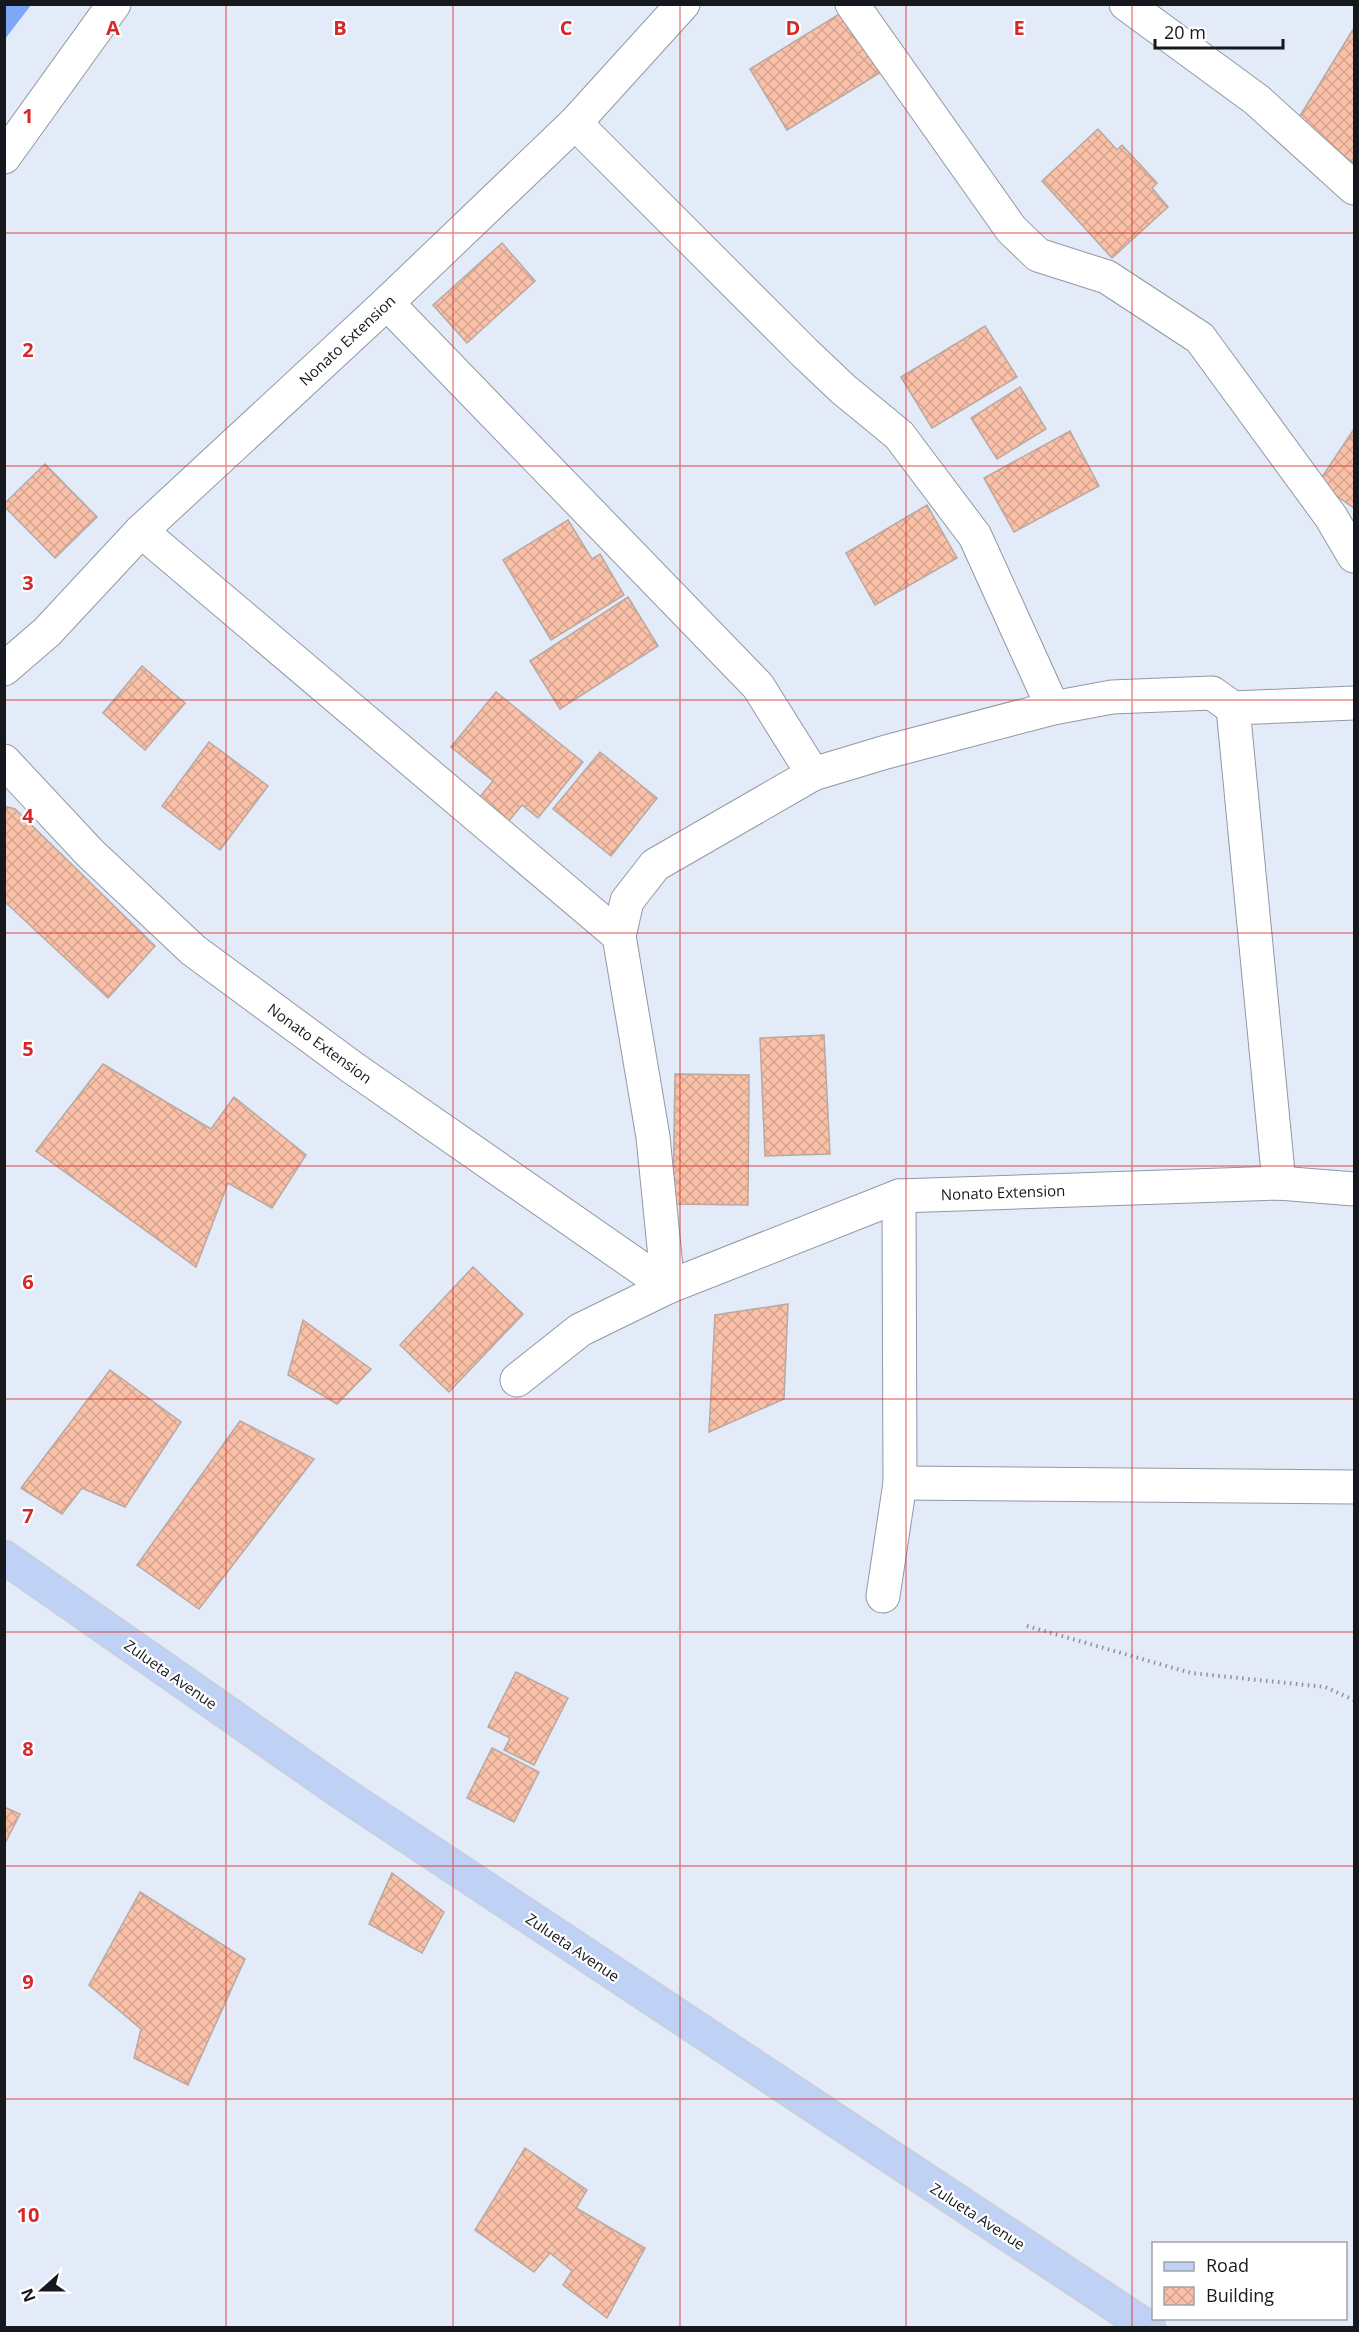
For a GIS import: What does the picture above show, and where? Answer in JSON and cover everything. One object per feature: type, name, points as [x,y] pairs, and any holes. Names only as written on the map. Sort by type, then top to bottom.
[{"type":"main road","name":"Zulueta Avenue","points":[[4,1557],[342,1793],[1149,2328]]},
{"type":"street","points":[[4,158],[114,4]]},
{"type":"street","name":"Nonato Extension","points":[[4,669],[47,632],[141,531],[387,303],[575,123],[683,4]]},
{"type":"street","points":[[852,4],[1011,229],[1038,255],[1107,277],[1200,338],[1331,517],[1354,556]]},
{"type":"street","points":[[1126,4],[1257,100],[1354,188]]},
{"type":"street","points":[[575,123],[805,353],[843,389],[899,435],[975,536],[1053,708]]},
{"type":"street","points":[[387,303],[758,686],[813,774]]},
{"type":"street","points":[[141,531],[619,936]]},
{"type":"street","points":[[668,1287],[653,1137],[619,936],[627,901],[655,865],[813,774],[886,752],[1053,708],[1112,697],[1212,693],[1233,708],[1354,703]]},
{"type":"street","points":[[1233,708],[1279,1183]]},
{"type":"street","name":"Nonato Extension","points":[[4,761],[90,853],[194,950],[353,1068],[668,1287]]},
{"type":"street","name":"Nonato Extension","points":[[517,1380],[580,1330],[668,1287],[899,1196],[1279,1183],[1354,1189]]},
{"type":"street","points":[[883,1596],[900,1483],[899,1196]]},
{"type":"street","points":[[900,1483],[1354,1486]]},
{"type":"path","points":[[1027,1626],[1191,1673],[1325,1687],[1354,1700]]},
{"type":"water","points":[[4,5],[31,5],[5,39]]},
{"type":"building","points":[[849,8],[886,69],[787,130],[750,69]]},
{"type":"building","points":[[1354,28],[1354,163],[1295,124]]},
{"type":"building","points":[[1098,129],[1117,150],[1122,145],[1157,183],[1152,188],[1168,207],[1112,258],[1042,181]]},
{"type":"building","points":[[502,243],[535,281],[467,343],[433,305]]},
{"type":"building","points":[[985,326],[1017,377],[932,428],[901,377]]},
{"type":"building","points":[[1020,387],[1046,429],[997,459],[971,418]]},
{"type":"building","points":[[1354,429],[1354,508],[1318,483]]},
{"type":"building","points":[[1070,431],[1099,486],[1014,532],[984,478]]},
{"type":"building","points":[[45,464],[97,517],[55,558],[4,506]]},
{"type":"building","points":[[927,505],[957,558],[875,605],[846,553]]},
{"type":"building","points":[[568,520],[592,559],[600,554],[624,595],[551,640],[503,560]]},
{"type":"building","points":[[628,597],[658,646],[560,709],[530,661]]},
{"type":"building","points":[[142,666],[185,703],[145,750],[103,713]]},
{"type":"building","points":[[496,692],[583,762],[538,818],[522,805],[508,822],[479,798],[493,781],[451,747]]},
{"type":"building","points":[[209,742],[268,786],[220,850],[162,806]]},
{"type":"building","points":[[600,752],[657,798],[611,856],[553,809]]},
{"type":"building","points":[[4,806],[15,809],[155,946],[108,998],[4,901]]},
{"type":"building","points":[[824,1035],[830,1154],[765,1156],[760,1038]]},
{"type":"building","points":[[103,1064],[211,1129],[234,1097],[306,1155],[272,1208],[228,1183],[196,1267],[36,1151]]},
{"type":"building","points":[[675,1074],[749,1075],[748,1205],[673,1204]]},
{"type":"building","points":[[473,1267],[523,1314],[449,1392],[400,1345]]},
{"type":"building","points":[[788,1304],[784,1399],[709,1432],[715,1315]]},
{"type":"building","points":[[303,1320],[371,1369],[337,1404],[288,1375]]},
{"type":"building","points":[[110,1370],[181,1422],[125,1507],[82,1488],[62,1514],[21,1488]]},
{"type":"building","points":[[240,1421],[314,1459],[199,1609],[137,1565]]},
{"type":"building","points":[[516,1672],[568,1698],[534,1765],[504,1750],[510,1738],[488,1727]]},
{"type":"building","points":[[492,1748],[539,1772],[514,1822],[467,1798]]},
{"type":"building","points":[[4,1807],[20,1814],[4,1845]]},
{"type":"building","points":[[392,1873],[444,1912],[422,1953],[369,1924]]},
{"type":"building","points":[[140,1892],[245,1959],[188,2085],[134,2058],[141,2029],[89,1985]]},
{"type":"building","points":[[525,2148],[587,2190],[576,2208],[645,2248],[607,2318],[563,2285],[572,2271],[550,2253],[534,2272],[475,2230]]}]
